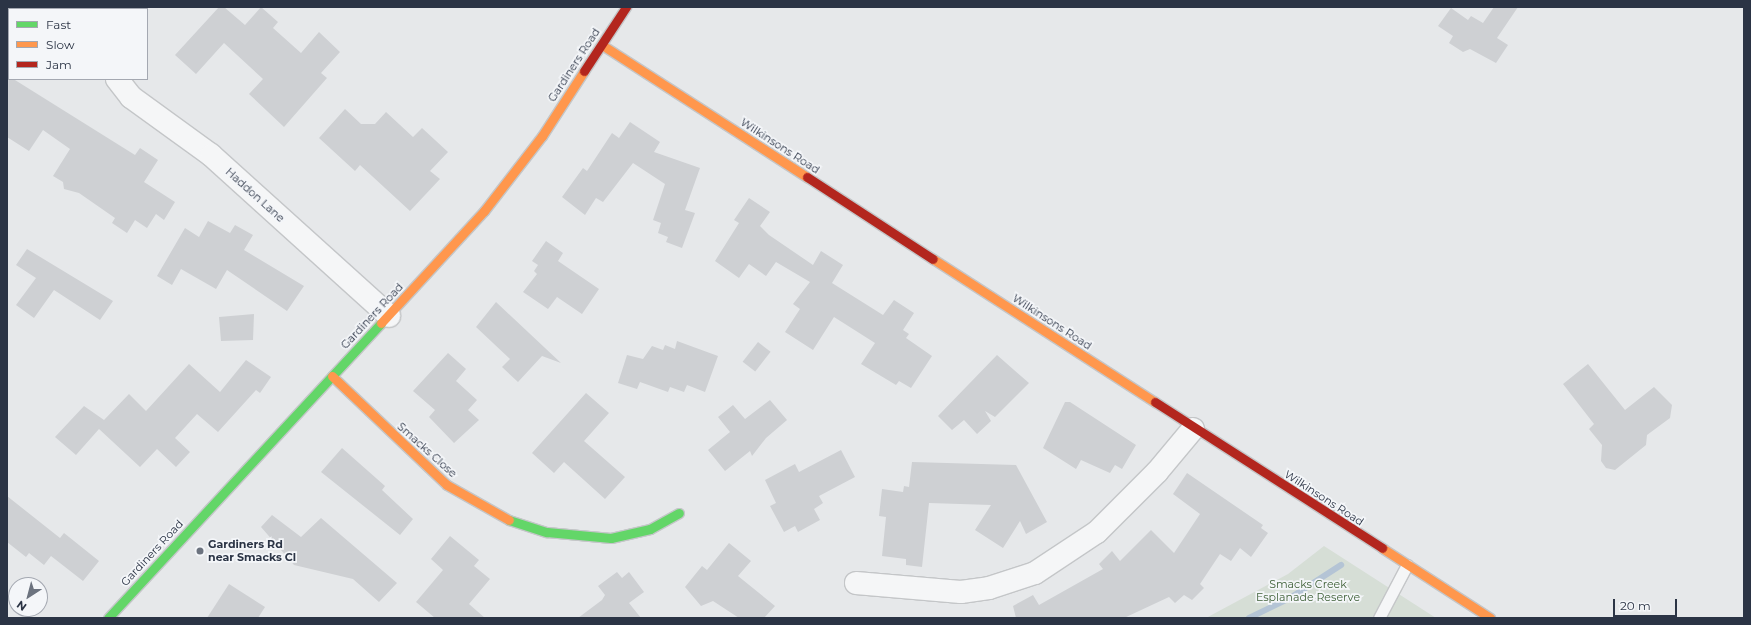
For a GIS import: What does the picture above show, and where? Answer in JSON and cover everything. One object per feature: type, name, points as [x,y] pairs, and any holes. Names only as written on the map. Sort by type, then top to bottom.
[{"type":"street","name":"Gardiners Road","points":[[108,618],[389,316],[522,163],[626,7]]},
{"type":"street","name":"Wilkinsons Road","points":[[602,44],[1490,618]]},
{"type":"street","name":"Haddon Lane","points":[[118,80],[131,97],[211,155],[389,316]]},
{"type":"street","name":"Smacks Close","points":[[332,376],[447,486],[507,519],[547,532],[612,538],[650,529],[679,512]]},
{"type":"street","points":[[856,583],[961,592],[989,588],[1035,573],[1097,532],[1157,472],[1194,428]]},
{"type":"lane","points":[[1379,618],[1407,565]]},
{"type":"green space","name":"Smacks Creek Esplanade Reserve","points":[[1324,546],[1436,618],[1206,618],[1288,574]]},
{"type":"building","points":[[219,7],[224,7],[245,25],[261,7],[278,22],[273,28],[301,53],[319,32],[340,52],[321,73],[327,78],[284,127],[249,94],[263,79],[224,43],[196,74],[175,55]]},
{"type":"building","points":[[1494,7],[1518,7],[1497,38],[1508,45],[1496,63],[1470,49],[1463,52],[1449,43],[1453,36],[1438,26],[1451,8],[1468,20],[1471,16],[1483,23]]},
{"type":"building","points":[[7,75],[8,80],[15,80],[135,155],[140,148],[158,160],[144,182],[175,202],[164,220],[156,214],[147,228],[135,220],[127,233],[112,223],[115,218],[79,193],[64,189],[63,182],[53,176],[70,149],[43,130],[29,151],[7,137]]},
{"type":"building","points":[[345,109],[361,124],[375,124],[386,112],[413,137],[422,128],[448,152],[430,171],[440,179],[410,211],[360,165],[355,171],[319,138]]},
{"type":"building","points":[[630,122],[660,142],[654,152],[700,168],[685,210],[695,213],[682,248],[666,242],[668,237],[658,233],[661,223],[653,220],[665,184],[633,163],[603,202],[596,198],[585,215],[562,197],[583,168],[587,171],[612,133],[619,138]]},
{"type":"building","points":[[749,198],[770,212],[760,226],[769,235],[813,265],[821,251],[843,265],[832,283],[883,315],[894,300],[914,313],[903,330],[909,334],[906,338],[932,356],[911,388],[899,381],[896,385],[861,364],[875,343],[834,317],[813,350],[785,332],[800,309],[793,304],[810,282],[776,262],[766,276],[749,264],[739,278],[715,261],[739,223],[734,220]]},
{"type":"building","points":[[208,221],[230,233],[235,225],[253,235],[244,250],[304,286],[287,311],[227,270],[216,289],[181,269],[172,285],[157,276],[185,228],[199,237]]},
{"type":"building","points":[[546,241],[563,253],[558,261],[599,289],[582,314],[557,297],[548,309],[523,292],[537,274],[534,271],[538,265],[532,261]]},
{"type":"building","points":[[27,249],[113,301],[100,320],[54,290],[34,318],[16,305],[36,278],[16,265]]},
{"type":"building","points":[[496,302],[561,363],[542,356],[518,382],[502,367],[510,359],[476,327]]},
{"type":"building","points":[[254,314],[253,340],[221,341],[219,317]]},
{"type":"building","points":[[677,341],[718,356],[705,392],[687,385],[684,392],[670,387],[668,392],[640,382],[637,389],[618,383],[627,355],[643,359],[652,346],[663,350],[665,345],[675,349]]},
{"type":"building","points":[[758,342],[771,352],[755,372],[743,362]]},
{"type":"building","points":[[448,353],[466,369],[456,381],[477,400],[468,410],[479,420],[454,443],[429,417],[435,410],[413,391]]},
{"type":"building","points":[[997,355],[1029,383],[995,417],[985,411],[991,421],[977,434],[964,420],[952,430],[938,416]]},
{"type":"building","points":[[246,360],[271,377],[260,393],[256,390],[218,432],[197,414],[175,438],[190,452],[176,467],[157,449],[140,467],[99,429],[76,455],[55,437],[84,406],[104,420],[129,394],[146,411],[189,364],[220,392]]},
{"type":"building","points":[[1588,364],[1625,410],[1654,387],[1672,405],[1670,418],[1647,435],[1646,445],[1615,470],[1606,468],[1601,461],[1602,445],[1589,429],[1594,424],[1563,384]]},
{"type":"building","points":[[586,393],[609,413],[584,441],[625,477],[605,499],[564,462],[554,473],[532,453]]},
{"type":"building","points":[[770,400],[787,420],[766,438],[752,456],[750,451],[725,471],[708,450],[730,432],[718,417],[733,405],[745,419]]},
{"type":"building","points":[[1065,402],[1070,402],[1136,445],[1122,469],[1115,465],[1110,473],[1081,460],[1076,469],[1043,448]]},
{"type":"building","points":[[342,448],[385,486],[382,490],[413,519],[400,535],[321,472]]},
{"type":"building","points":[[841,450],[855,477],[819,496],[823,503],[814,509],[820,520],[798,532],[795,526],[784,532],[770,506],[776,503],[765,480],[795,464],[799,472]]},
{"type":"building","points":[[912,462],[1016,465],[1047,522],[1026,534],[1020,521],[1003,548],[975,530],[991,505],[929,503],[922,567],[906,565],[906,559],[882,556],[886,517],[879,516],[882,489],[903,492],[904,486],[909,487]]},
{"type":"building","points":[[1187,473],[1263,525],[1261,528],[1268,533],[1251,557],[1240,548],[1231,561],[1220,554],[1200,584],[1204,588],[1192,600],[1184,595],[1175,603],[1169,597],[1124,618],[1016,618],[1013,606],[1033,595],[1039,605],[1103,569],[1099,564],[1112,551],[1120,561],[1151,530],[1174,553],[1200,514],[1173,494]]},
{"type":"building","points":[[7,496],[60,538],[64,533],[99,561],[83,581],[51,556],[44,565],[29,553],[26,557],[7,542]]},
{"type":"building","points":[[272,515],[301,537],[321,518],[397,583],[379,602],[353,579],[294,565],[261,527]]},
{"type":"building","points":[[450,536],[479,560],[474,566],[490,579],[469,604],[485,618],[435,618],[416,602],[443,570],[431,559]]},
{"type":"building","points":[[729,543],[751,561],[738,576],[775,606],[764,618],[739,618],[713,601],[701,606],[685,587],[702,566],[707,570]]},
{"type":"building","points":[[617,572],[622,578],[629,572],[644,592],[629,603],[641,618],[578,618],[602,600],[605,595],[598,586]]},
{"type":"building","points":[[229,584],[265,607],[258,618],[207,618]]},
{"type":"waterway","points":[[1249,618],[1290,598],[1341,565]]},
{"type":"traffic: fast","points":[[108,618],[381,323]]},
{"type":"traffic: fast","points":[[509,520],[547,532],[611,538],[650,529],[679,513]]},
{"type":"traffic: slow","points":[[602,45],[807,177]]},
{"type":"traffic: slow","points":[[381,323],[484,211],[542,136],[584,71]]},
{"type":"traffic: slow","points":[[933,259],[1155,402]]},
{"type":"traffic: slow","points":[[332,376],[447,485],[509,520]]},
{"type":"traffic: slow","points":[[1382,548],[1490,618]]},
{"type":"traffic: jam","points":[[584,71],[626,7]]},
{"type":"traffic: jam","points":[[807,177],[933,259]]},
{"type":"traffic: jam","points":[[1155,402],[1382,548]]},
{"type":"place","name":"Gardiners Rd near Smacks Cl","points":[[200,551]]}]
